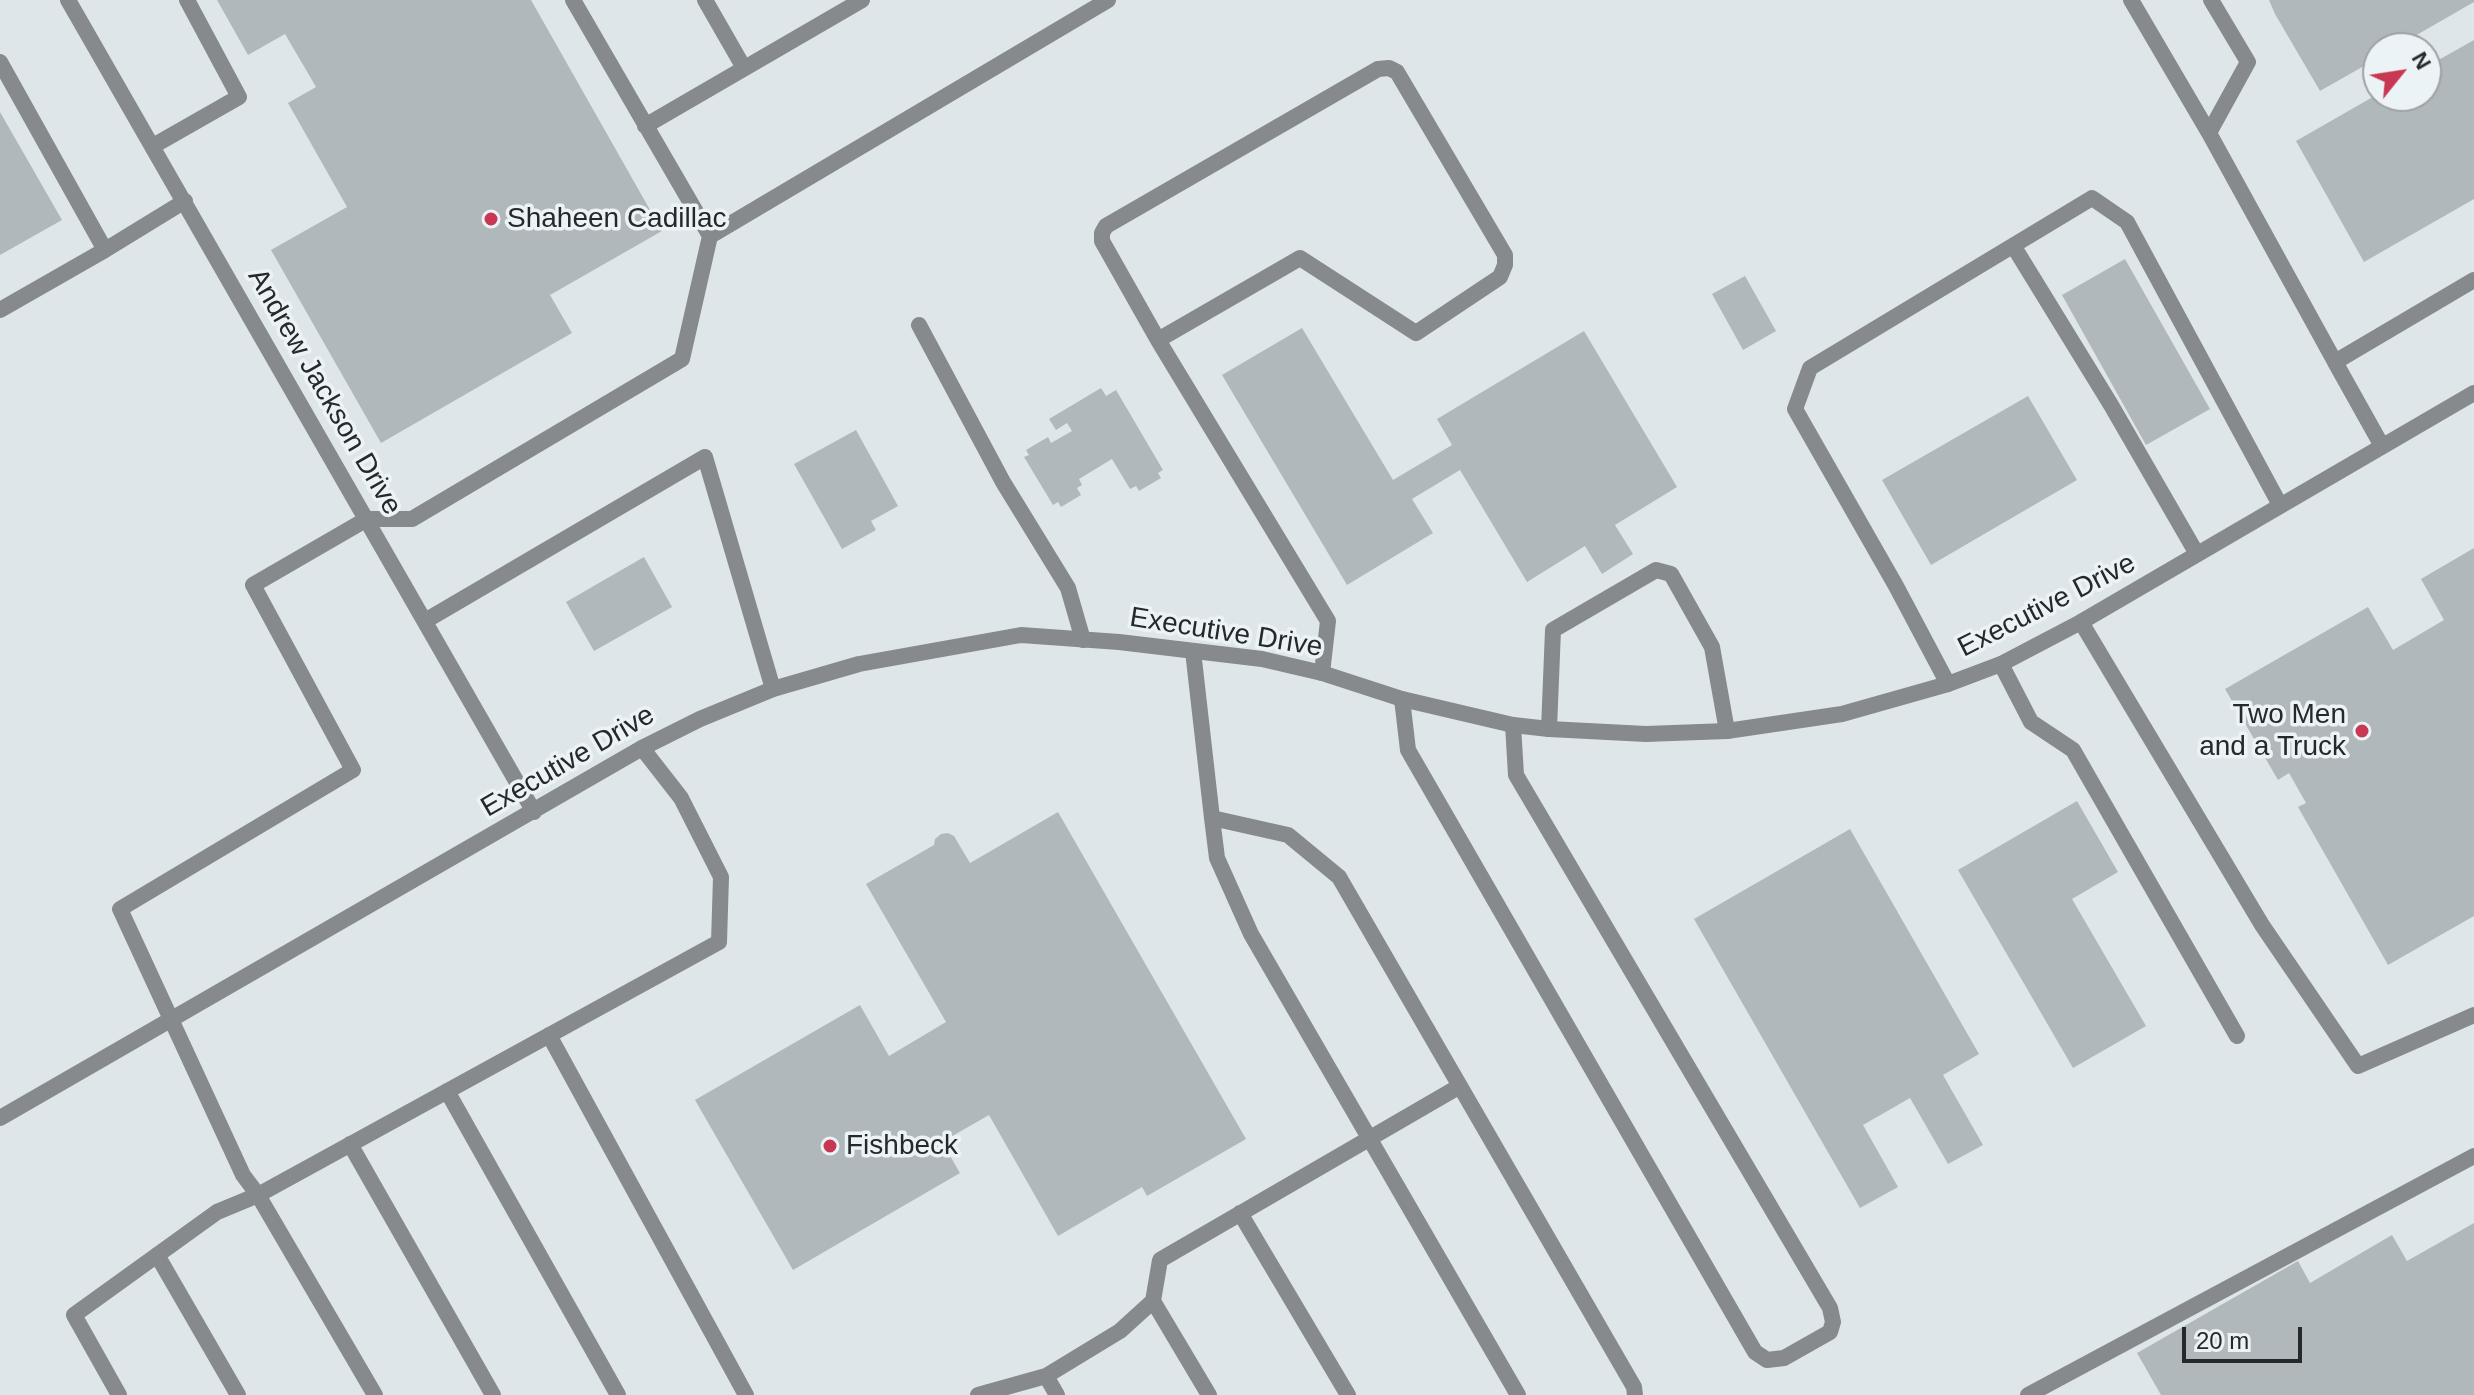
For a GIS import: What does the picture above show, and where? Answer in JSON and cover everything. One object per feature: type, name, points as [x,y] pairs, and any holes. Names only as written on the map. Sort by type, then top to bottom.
[{"type":"street","name":"Andrew Jackson Drive","points":[[68,0],[534,812]]},
{"type":"street","points":[[153,146],[239,97],[187,0]]},
{"type":"street","points":[[375,1395],[258,1195],[243,1175],[120,909],[353,770],[253,585],[367,519],[412,519],[682,359],[710,236],[573,0]]},
{"type":"street","points":[[705,0],[744,68]]},
{"type":"street","points":[[645,126],[862,0]]},
{"type":"street","points":[[710,236],[1108,0]]},
{"type":"street","points":[[2131,0],[2209,133],[2382,446]]},
{"type":"street","points":[[2209,133],[2248,62],[2211,0]]},
{"type":"street","points":[[0,62],[105,250]]},
{"type":"street","points":[[1158,340],[1300,258],[1416,333],[1500,277],[1505,255],[1397,72],[1389,68],[1378,69],[1106,226],[1102,241],[1158,340],[1328,621],[1322,673]]},
{"type":"street","points":[[1948,684],[1795,409],[1810,368],[2092,198],[2127,222],[2280,505]]},
{"type":"street","points":[[0,310],[185,201]]},
{"type":"street","points":[[2014,247],[2111,405],[2197,554]]},
{"type":"street","points":[[2335,362],[2474,280]]},
{"type":"street","points":[[919,325],[1003,482],[1068,588],[1083,640]]},
{"type":"street","name":"Executive Drive","points":[[0,1118],[642,748],[700,719],[773,689],[859,664],[1021,635],[1262,659],[1322,673],[1402,699],[1513,725],[1549,729],[1646,734],[1727,731],[1842,714],[1948,684],[2001,664],[2081,622],[2474,393]]},
{"type":"street","points":[[425,621],[705,457],[773,689]]},
{"type":"street","points":[[1549,729],[1553,630],[1656,570],[1671,574],[1712,647],[1727,731]]},
{"type":"street","points":[[2081,622],[2262,925],[2358,1066],[2474,1015]]},
{"type":"street","points":[[1193,651],[1217,858],[1251,934],[1518,1395]]},
{"type":"street","points":[[2001,664],[2031,722],[2073,750],[2237,1036]]},
{"type":"street","points":[[1402,699],[1408,750],[1755,1352],[1767,1360],[1784,1358],[1830,1332],[1833,1322],[1830,1308],[1516,775],[1513,725]]},
{"type":"street","points":[[119,1395],[74,1315],[217,1212],[258,1195],[719,942],[721,877],[681,798],[642,748]]},
{"type":"street","points":[[1212,818],[1288,835],[1339,877],[1634,1387],[1635,1395]]},
{"type":"street","points":[[549,1035],[746,1395]]},
{"type":"street","points":[[978,1395],[1046,1376],[1120,1331],[1153,1301],[1160,1260],[1460,1086]]},
{"type":"street","points":[[447,1091],[618,1395]]},
{"type":"street","points":[[350,1144],[493,1395]]},
{"type":"street","points":[[2028,1395],[2474,1156]]},
{"type":"street","points":[[1240,1213],[1348,1395]]},
{"type":"street","points":[[157,1255],[238,1395]]},
{"type":"street","points":[[1153,1301],[1209,1395]]},
{"type":"street","points":[[1046,1376],[1057,1395]]},
{"type":"building","name":"Shaheen Cadillac","points":[[217,0],[531,0],[662,231],[550,295],[572,333],[381,443],[271,250],[347,207],[288,103],[316,87],[285,34],[248,55]]},
{"type":"building","points":[[2269,0],[2474,0],[2422,32],[2362,32],[2362,67],[2320,91]]},
{"type":"building","points":[[2474,40],[2474,199],[2364,262],[2296,141],[2362,103],[2362,112],[2442,112],[2442,58]]},
{"type":"building","points":[[0,112],[62,220],[0,255]]},
{"type":"building","points":[[2125,259],[2210,409],[2146,445],[2062,295]]},
{"type":"building","points":[[1745,276],[1776,331],[1743,350],[1712,294]]},
{"type":"building","points":[[1302,328],[1393,480],[1452,445],[1437,419],[1584,331],[1677,487],[1615,525],[1633,554],[1602,574],[1585,546],[1527,582],[1460,470],[1412,499],[1433,533],[1347,585],[1222,375]]},
{"type":"building","points":[[1101,388],[1106,396],[1116,390],[1163,470],[1158,473],[1161,478],[1139,491],[1136,486],[1130,489],[1112,459],[1079,479],[1082,485],[1077,488],[1081,495],[1061,507],[1058,502],[1053,505],[1024,457],[1029,455],[1026,450],[1048,437],[1051,443],[1072,431],[1067,423],[1056,430],[1049,419]]},
{"type":"building","points":[[2028,396],[2077,480],[1931,565],[1882,480]]},
{"type":"building","points":[[856,430],[898,506],[871,521],[876,530],[842,549],[794,464]]},
{"type":"building","name":"Two Men and a Truck","points":[[2474,548],[2474,916],[2388,965],[2298,807],[2306,803],[2289,773],[2278,780],[2225,689],[2368,607],[2393,650],[2444,620],[2421,579]]},
{"type":"building","points":[[644,557],[672,607],[594,651],[566,602]]},
{"type":"building","points":[[2077,801],[2118,872],[2072,899],[2146,1026],[2073,1068],[1958,870]]},
{"type":"building","points":[[1058,812],[1246,1139],[1147,1196],[1142,1187],[1058,1236],[989,1115],[942,1142],[960,1173],[793,1270],[695,1100],[860,1005],[889,1056],[946,1022],[866,884],[934,845],[941,834],[954,836],[970,863]]},
{"type":"building","points":[[1850,829],[1979,1054],[1943,1075],[1983,1145],[1948,1164],[1910,1098],[1863,1125],[1898,1187],[1860,1208],[1694,919]]},
{"type":"building","points":[[2474,1223],[2474,1395],[2161,1395],[2137,1353],[2298,1261],[2310,1283],[2392,1235],[2407,1261]]},
{"type":"place","name":"Shaheen Cadillac","points":[[491,219]]},
{"type":"place","name":"Two Men and a Truck","points":[[2362,731]]},
{"type":"place","name":"Fishbeck","points":[[830,1146]]}]
